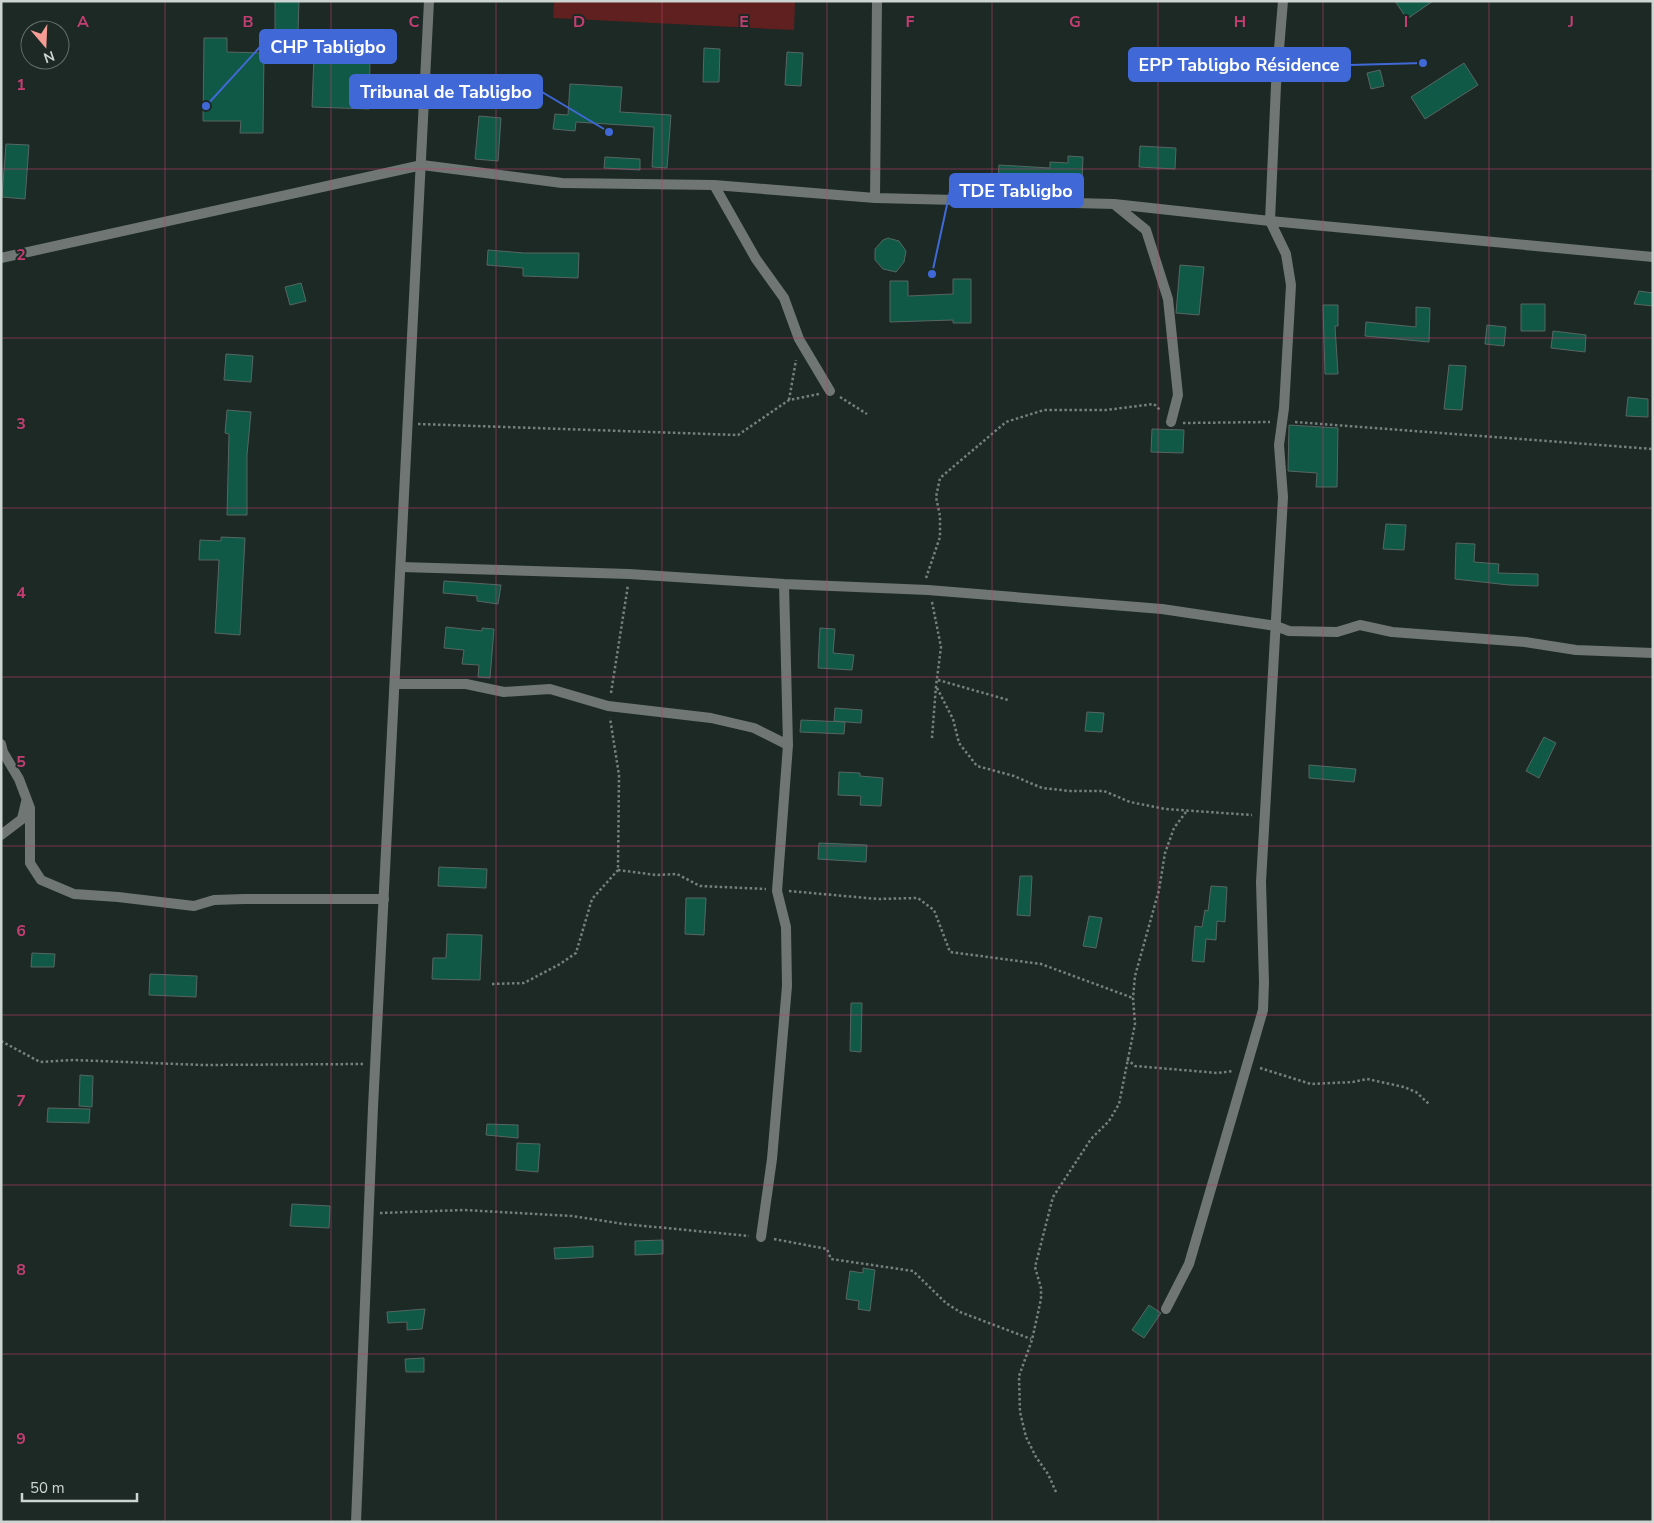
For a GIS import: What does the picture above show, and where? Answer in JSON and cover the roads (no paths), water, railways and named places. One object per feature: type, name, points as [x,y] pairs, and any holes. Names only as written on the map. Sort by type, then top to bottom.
[{"type":"street","points":[[356,1522],[376,1064],[429,1]]},
{"type":"street","points":[[875,198],[877,1]]},
{"type":"street","points":[[1166,1309],[1188,1264],[1263,1010],[1264,982],[1260,882],[1266,813],[1283,497],[1279,445],[1291,286],[1286,254],[1270,222],[1276,85],[1283,1]]},
{"type":"street","points":[[1,258],[422,165],[562,183],[714,185],[875,198],[1114,204],[1270,222],[1653,257]]},
{"type":"street","points":[[714,185],[756,259],[784,298],[799,339],[830,391]]},
{"type":"street","points":[[1114,204],[1146,230],[1168,299],[1178,394],[1171,422]]},
{"type":"street","points":[[401,567],[629,574],[784,584],[928,590],[1162,609],[1276,626],[1289,631],[1337,632],[1360,626],[1392,632],[1524,642],[1576,650],[1653,654]]},
{"type":"street","points":[[761,1237],[772,1159],[787,986],[786,927],[777,890],[788,745],[784,584]]},
{"type":"street","points":[[395,684],[466,684],[504,692],[550,689],[608,706],[711,718],[754,728],[788,745]]},
{"type":"street","points":[[1,744],[30,808],[30,863],[40,880],[74,894],[194,906],[214,900],[244,898],[384,899]]},
{"type":"street","points":[[1,835],[22,819],[27,799]]},
{"type":"place","name":"EPP Tabligbo Résidence","points":[[1423,63]]},
{"type":"place","name":"CHP Tabligbo","points":[[206,106]]},
{"type":"place","name":"Tribunal de Tabligbo","points":[[609,132]]},
{"type":"place","name":"TDE Tabligbo","points":[[932,274]]}]
